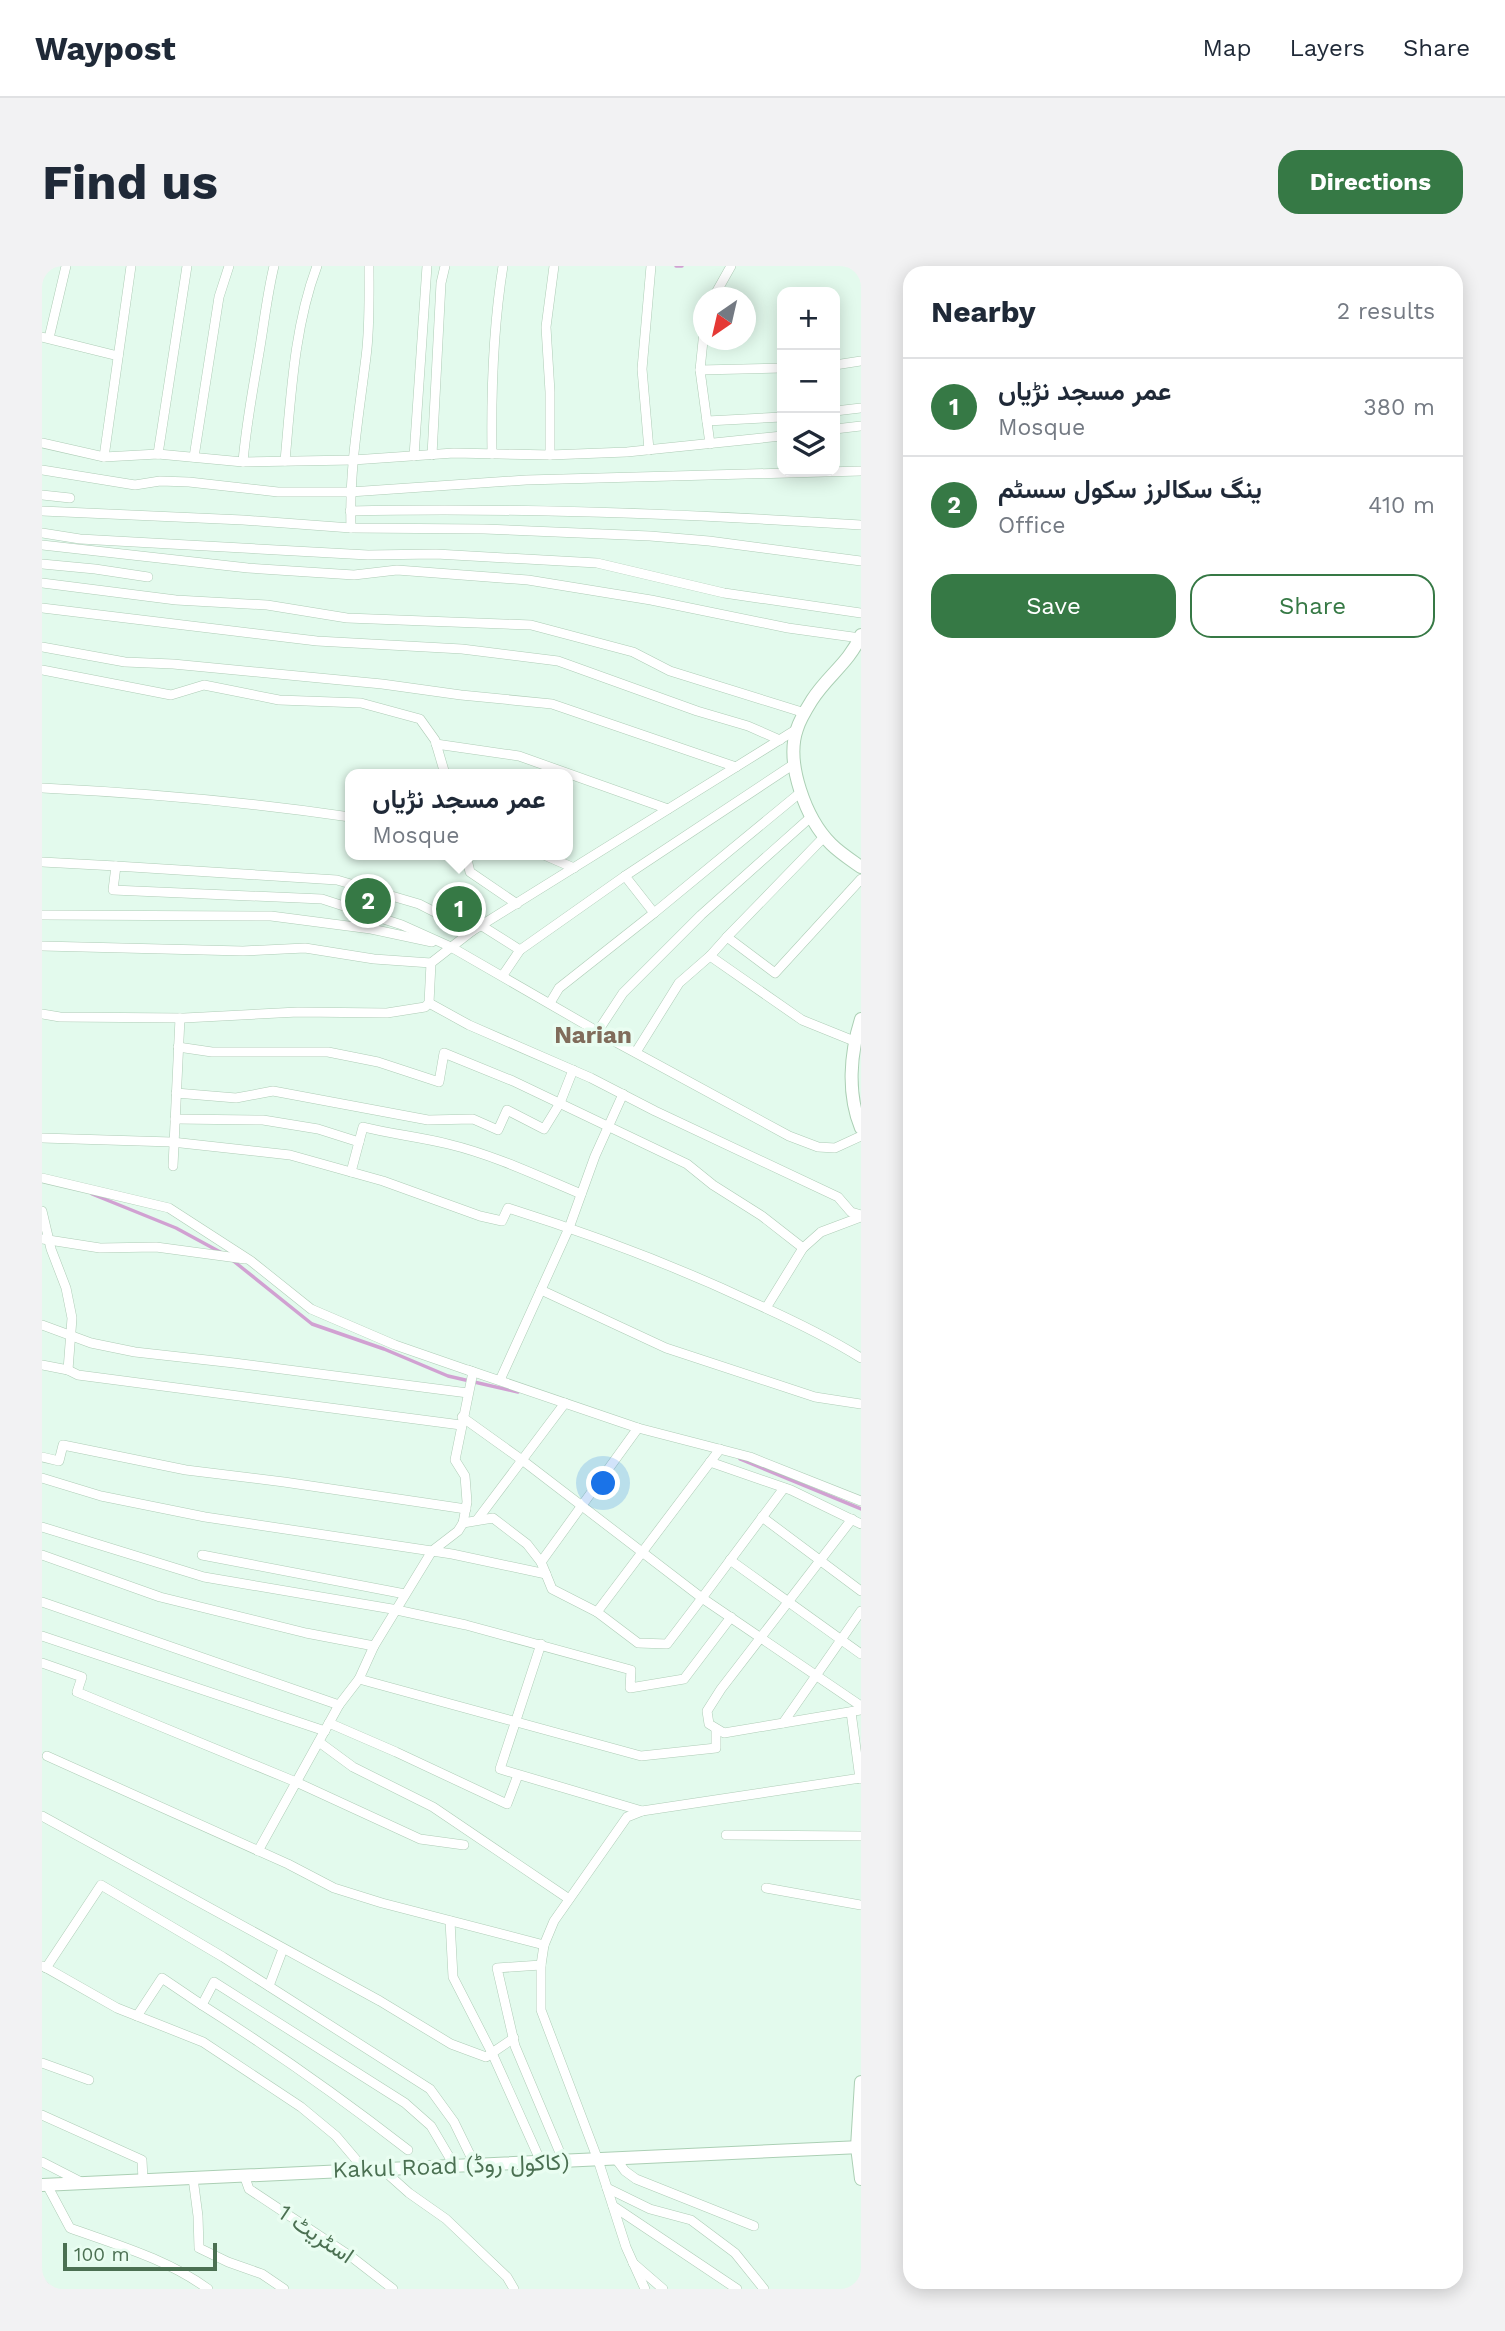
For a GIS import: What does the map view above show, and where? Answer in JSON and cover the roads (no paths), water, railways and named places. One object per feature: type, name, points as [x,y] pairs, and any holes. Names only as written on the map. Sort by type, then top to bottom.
[{"type":"main road","points":[[860,636],[849,659],[828,680],[805,713],[797,729],[794,764],[801,792],[825,836],[831,844],[861,867]]},
{"type":"main road","points":[[861,1019],[854,1041],[851,1099],[861,1128]]},
{"type":"main road","points":[[861,2082],[861,2179]]},
{"type":"main road","name":"Kakul Road (کاکول روڈ)","points":[[44,2185],[859,2147]]},
{"type":"street","points":[[66,266],[46,337],[118,356]]},
{"type":"street","points":[[104,457],[131,266]]},
{"type":"street","points":[[158,454],[187,266]]},
{"type":"street","points":[[194,457],[219,297],[229,266]]},
{"type":"street","points":[[243,462],[247,414],[266,298],[274,266]]},
{"type":"street","points":[[285,461],[306,294],[317,266]]},
{"type":"street","points":[[351,528],[350,492],[370,304],[369,266]]},
{"type":"street","points":[[414,456],[427,266]]},
{"type":"street","points":[[432,454],[441,284],[445,266]]},
{"type":"street","points":[[492,454],[491,383],[503,266]]},
{"type":"street","points":[[550,454],[546,327],[554,266]]},
{"type":"street","points":[[649,450],[642,369],[651,266]]},
{"type":"street","points":[[719,287],[731,266]]},
{"type":"street","points":[[702,350],[700,370],[710,444]]},
{"type":"street","points":[[840,364],[861,361]]},
{"type":"street","points":[[700,370],[777,368]]},
{"type":"street","points":[[840,410],[861,408]]},
{"type":"street","points":[[707,421],[777,417]]},
{"type":"street","points":[[840,428],[861,426]]},
{"type":"street","points":[[42,443],[104,457],[158,454],[243,462],[353,460],[432,454],[550,454],[649,450],[777,437]]},
{"type":"street","points":[[42,470],[135,485],[160,481],[189,482],[278,492],[350,492],[526,480],[861,471]]},
{"type":"street","points":[[42,495],[71,498]]},
{"type":"street","points":[[350,510],[520,509],[751,517],[861,525]]},
{"type":"street","points":[[42,511],[351,528],[472,528],[650,536],[861,561]]},
{"type":"street","points":[[42,533],[80,539],[368,555],[436,554],[597,563],[724,593],[861,613]]},
{"type":"street","points":[[42,545],[248,569],[354,575],[397,570],[528,580],[651,600],[788,628],[860,636]]},
{"type":"street","points":[[42,564],[148,577]]},
{"type":"street","points":[[42,583],[176,600],[267,605],[347,618],[531,625],[633,652],[670,671],[805,713]]},
{"type":"street","points":[[42,608],[317,641],[462,649],[558,661],[697,711],[748,726],[780,740]]},
{"type":"street","points":[[42,648],[125,663],[173,664],[382,684],[552,704],[736,767]]},
{"type":"street","points":[[42,670],[171,695],[204,685],[279,700],[361,703],[420,719],[436,744],[444,769]]},
{"type":"street","points":[[42,946],[243,951],[305,948],[374,959],[431,963],[472,931],[797,729]]},
{"type":"street","points":[[436,744],[519,756],[556,769]]},
{"type":"street","points":[[503,975],[520,950],[625,876],[794,764]]},
{"type":"street","points":[[573,775],[668,809]]},
{"type":"street","points":[[42,789],[132,793],[281,807],[345,816]]},
{"type":"street","points":[[550,1003],[559,988],[801,792]]},
{"type":"street","points":[[598,1031],[623,993],[701,915],[812,816]]},
{"type":"street","points":[[636,1052],[679,984],[710,956],[825,836]]},
{"type":"street","points":[[467,860],[470,872],[517,904]]},
{"type":"street","points":[[556,860],[574,868]]},
{"type":"street","points":[[42,862],[337,880],[419,904],[472,931]]},
{"type":"street","points":[[116,866],[113,890],[322,899],[402,925],[503,975],[598,1031],[789,1136],[818,1147],[835,1148],[861,1136]]},
{"type":"street","points":[[625,876],[654,913]]},
{"type":"street","points":[[727,937],[775,972],[861,879]]},
{"type":"street","points":[[42,915],[271,916],[371,929],[451,947]]},
{"type":"street","points":[[482,926],[520,950]]},
{"type":"street","points":[[710,956],[802,1020],[854,1041]]},
{"type":"street","points":[[429,1003],[431,963]]},
{"type":"street","points":[[42,1014],[60,1017],[180,1018],[298,1012],[387,1013],[420,1008],[429,1003]]},
{"type":"street","points":[[429,1003],[838,1198],[851,1212],[861,1216]]},
{"type":"street","points":[[173,1166],[180,1018]]},
{"type":"street","points":[[178,1047],[212,1052],[327,1052],[378,1062],[439,1082],[444,1053],[560,1103],[687,1164],[803,1248]]},
{"type":"street","points":[[176,1093],[236,1098],[273,1091],[428,1120],[473,1119],[498,1130],[507,1110],[544,1129],[560,1103],[573,1070]]},
{"type":"street","points":[[500,1380],[569,1228],[623,1094]]},
{"type":"street","points":[[175,1119],[263,1120],[318,1129],[359,1142]]},
{"type":"street","points":[[351,1172],[363,1127],[446,1143],[482,1154],[581,1194]]},
{"type":"street","points":[[42,1138],[174,1142],[289,1155],[383,1181],[480,1216],[502,1221],[508,1208],[693,1274],[825,1335],[861,1358]]},
{"type":"street","points":[[42,1178],[169,1209],[251,1261],[311,1309],[395,1345],[473,1372],[455,1460],[465,1476],[466,1509],[463,1523],[458,1531],[432,1551],[405,1594],[374,1646],[359,1679],[339,1704],[258,1851]]},
{"type":"street","points":[[42,1211],[45,1240],[66,1288],[72,1318],[68,1370]]},
{"type":"street","points":[[766,1308],[803,1248],[821,1232],[861,1216]]},
{"type":"street","points":[[45,1240],[100,1248],[156,1247],[251,1261]]},
{"type":"street","points":[[541,1290],[666,1348],[815,1397],[861,1404]]},
{"type":"street","points":[[42,1325],[70,1336],[135,1352],[468,1393]]},
{"type":"street","points":[[42,1365],[68,1370],[78,1375],[194,1391],[461,1421],[522,1460],[702,1598],[816,1676],[858,1710],[860,1778],[642,1811],[627,1816],[554,1921],[544,1945],[541,2010],[598,2160],[632,2262],[645,2289]]},
{"type":"street","points":[[467,1370],[638,1428],[750,1457],[861,1501]]},
{"type":"street","points":[[477,1520],[565,1403]]},
{"type":"street","points":[[541,1562],[638,1428]]},
{"type":"street","points":[[42,1457],[59,1461],[63,1445],[186,1470],[466,1509]]},
{"type":"street","points":[[597,1612],[720,1449]]},
{"type":"street","points":[[710,1462],[785,1488],[856,1522],[820,1560],[721,1689],[707,1711],[709,1724],[724,1733],[858,1710]]},
{"type":"street","points":[[42,1478],[101,1496],[205,1517],[432,1551],[546,1574]]},
{"type":"street","points":[[463,1523],[493,1518],[527,1544],[541,1562],[552,1589],[597,1612],[638,1643],[667,1644],[785,1488]]},
{"type":"street","points":[[762,1517],[861,1591]]},
{"type":"street","points":[[42,1527],[204,1577],[395,1610],[541,1644],[631,1670],[630,1688],[684,1679],[731,1617]]},
{"type":"street","points":[[42,1555],[160,1597],[306,1633],[374,1646]]},
{"type":"street","points":[[202,1555],[405,1594]]},
{"type":"street","points":[[730,1560],[861,1654]]},
{"type":"street","points":[[42,1602],[339,1704]]},
{"type":"street","points":[[783,1723],[861,1611]]},
{"type":"street","points":[[42,1636],[327,1727],[396,1752],[507,1804],[518,1775]]},
{"type":"street","points":[[541,1644],[500,1769],[642,1811]]},
{"type":"street","points":[[42,1662],[82,1677],[77,1692],[296,1782],[420,1839],[464,1845]]},
{"type":"street","points":[[359,1679],[641,1756],[716,1748],[716,1730]]},
{"type":"street","points":[[319,1742],[353,1767],[433,1807],[569,1899]]},
{"type":"street","points":[[47,1756],[334,1888],[450,1922],[544,1945]]},
{"type":"street","points":[[42,1815],[380,2001],[451,2044],[486,2057],[513,2038]]},
{"type":"street","points":[[726,1835],[861,1836]]},
{"type":"street","points":[[364,2169],[336,2136],[301,2107],[203,2042],[117,2008],[44,1966],[101,1885],[269,1986],[430,2089],[454,2122],[475,2165]]},
{"type":"street","points":[[766,1888],[861,1905]]},
{"type":"street","points":[[450,1922],[453,1977],[492,2053],[541,2161]]},
{"type":"street","points":[[269,1986],[283,1948]]},
{"type":"street","points":[[541,1965],[497,1968],[513,2038],[563,2160]]},
{"type":"street","points":[[137,2016],[162,1978],[319,2083],[408,2150]]},
{"type":"street","points":[[202,2005],[214,1982],[394,2096],[431,2126],[454,2165]]},
{"type":"street","points":[[42,2063],[89,2080]]},
{"type":"street","points":[[42,2115],[142,2160],[143,2180]]},
{"type":"street","points":[[616,2159],[625,2171],[636,2179],[754,2226]]},
{"type":"street","points":[[42,2162],[82,2182]]},
{"type":"street","points":[[381,2168],[409,2193],[446,2219],[507,2277],[514,2289]]},
{"type":"street","name":"اسٹریٹ 1","points":[[244,2175],[249,2189],[353,2258],[393,2289]]},
{"type":"street","points":[[193,2178],[199,2248],[262,2274],[284,2289]]},
{"type":"street","points":[[44,2185],[70,2228],[148,2256],[189,2275],[208,2289]]},
{"type":"street","points":[[607,2188],[650,2209],[691,2220],[734,2253],[764,2289]]},
{"type":"street","points":[[612,2206],[737,2289]]},
{"type":"street","points":[[632,2262],[663,2289]]},
{"type":"street","points":[[42,2284],[47,2289]]},
{"type":"waterway","points":[[676,266],[682,266]]},
{"type":"waterway","points":[[92,1194],[176,1228],[222,1253]]},
{"type":"waterway","points":[[231,1259],[312,1324],[384,1349],[448,1376],[518,1392]]},
{"type":"waterway","points":[[740,1459],[861,1509]]},
{"type":"place","name":"ینگ سکالرز سکول سسٹم","points":[[368,901]]},
{"type":"place","name":"عمر مسجد نڑیاں","points":[[459,909]]},
{"type":"district","name":"Narian","points":[[593,1035]]}]
